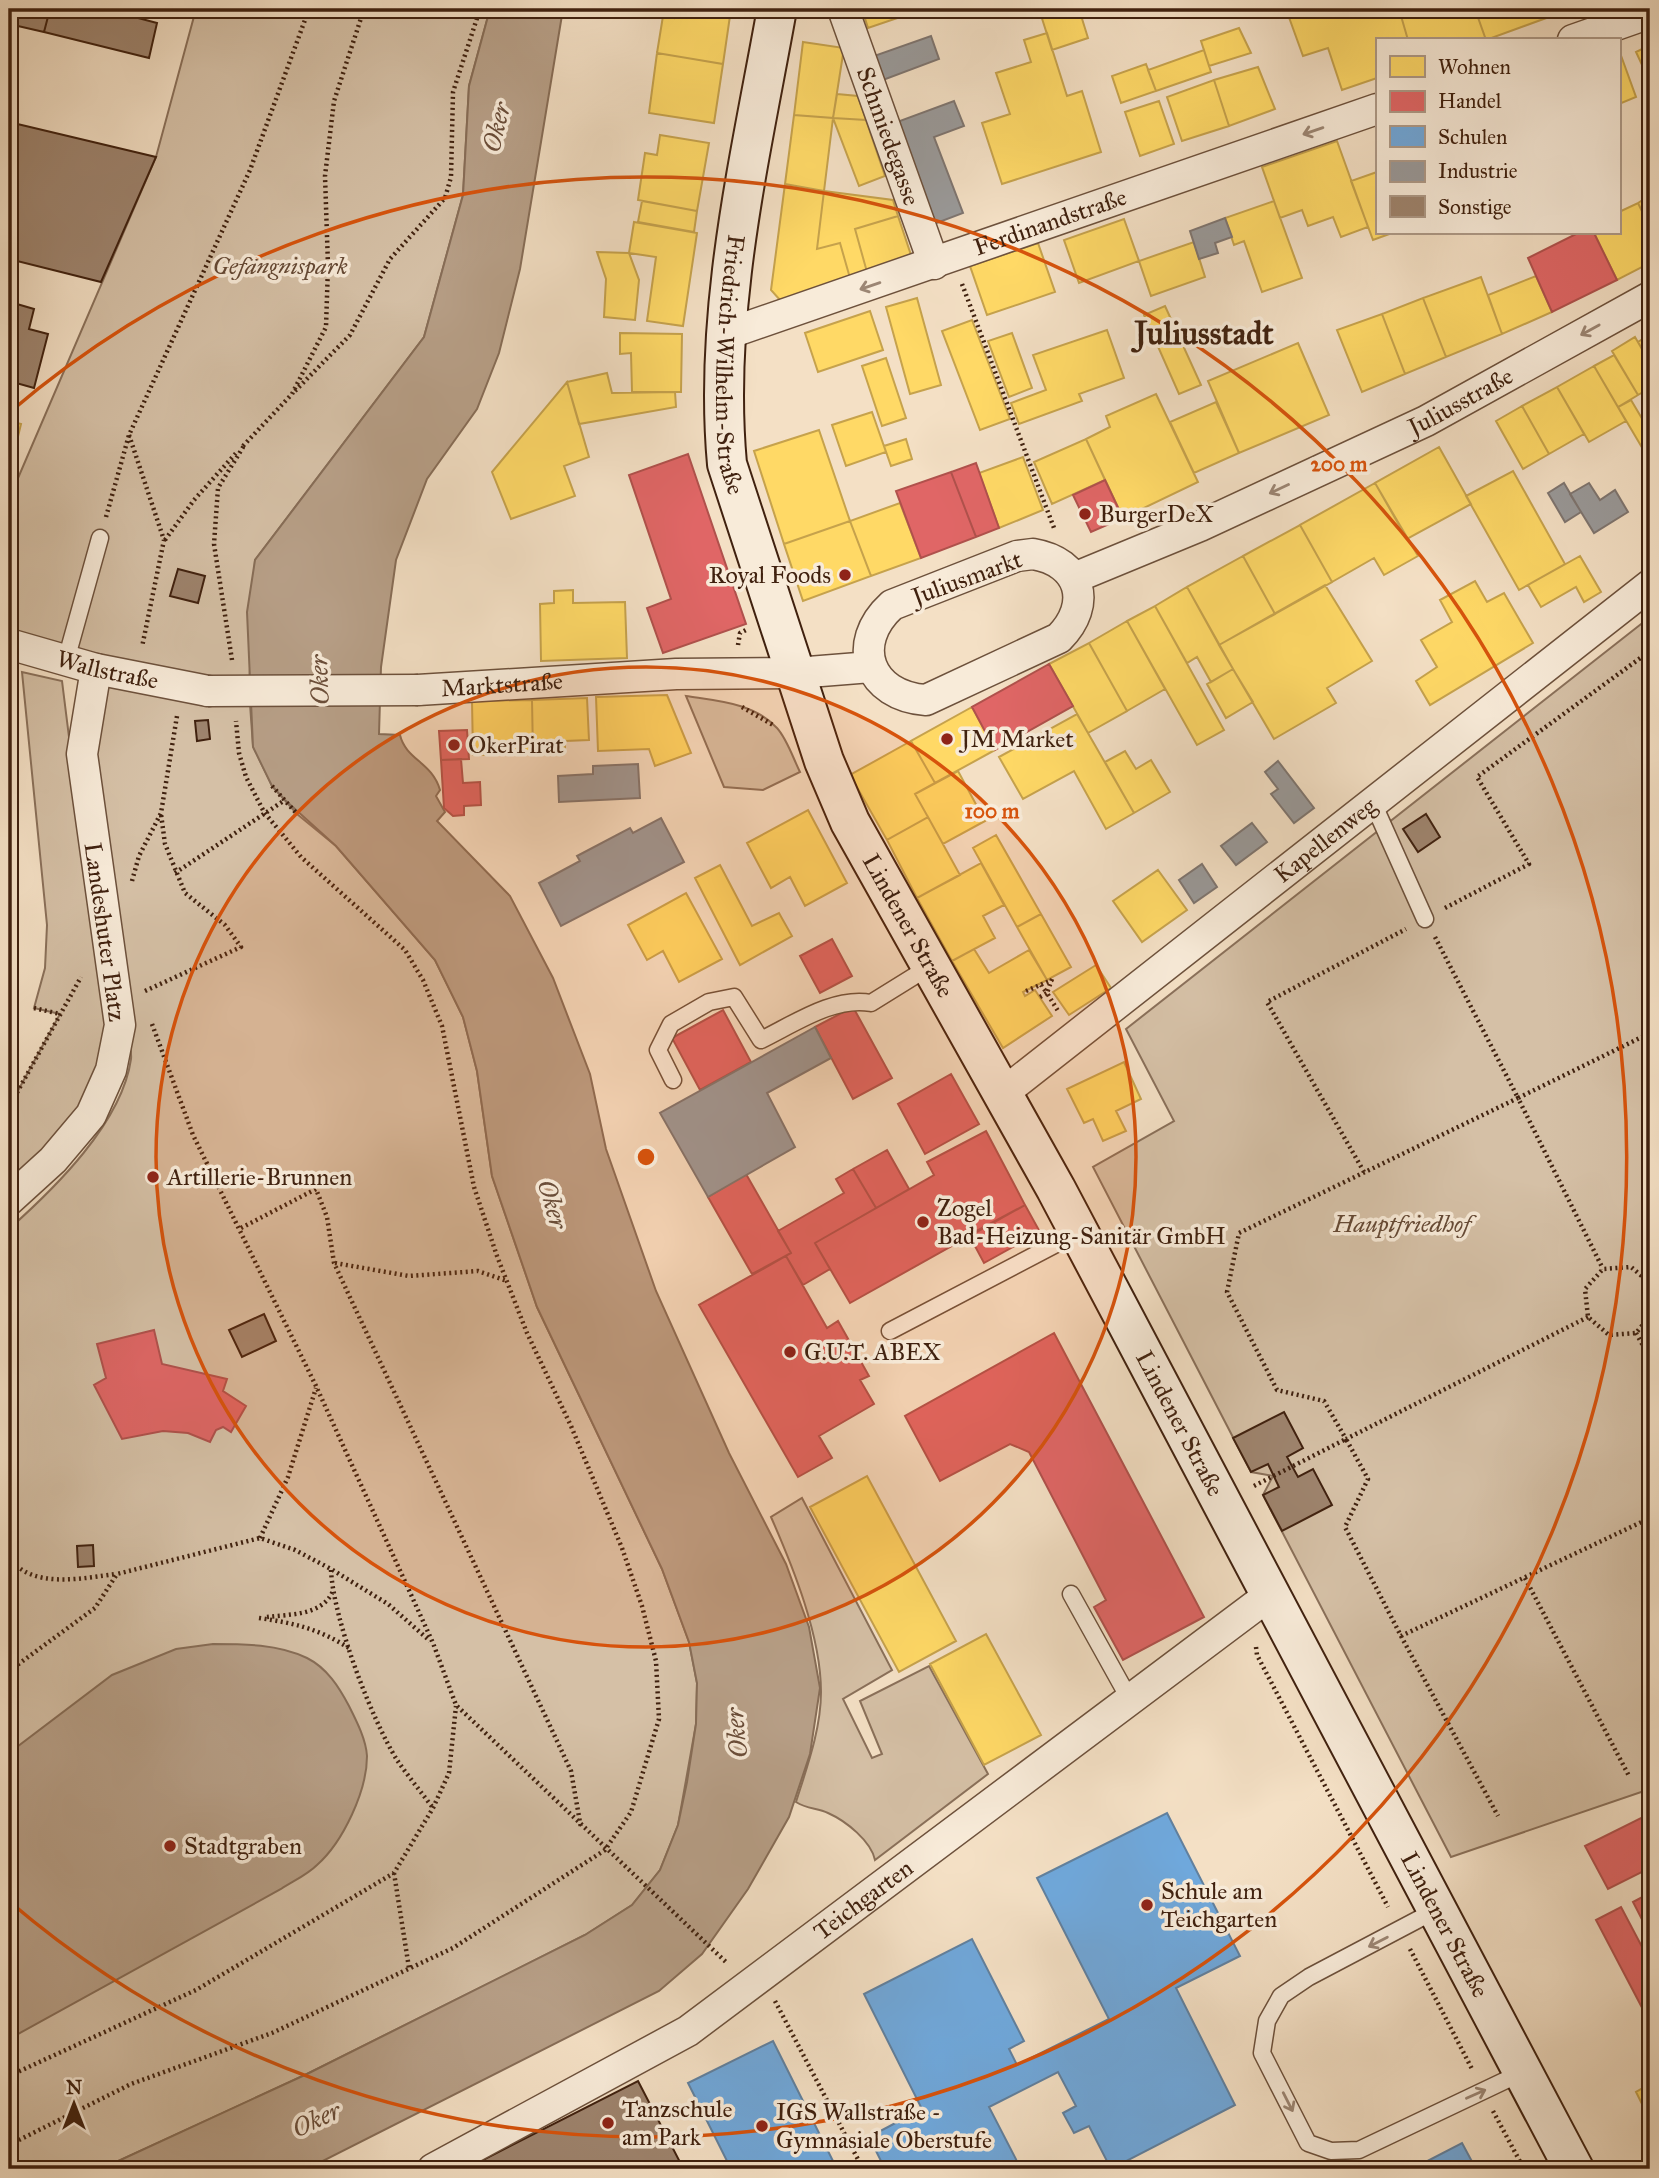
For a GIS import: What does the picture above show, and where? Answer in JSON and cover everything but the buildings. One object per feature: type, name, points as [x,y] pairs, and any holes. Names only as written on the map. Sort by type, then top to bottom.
[{"type":"main road","name":"Friedrich-Wilhelm-Straße","points":[[777,9],[734,254],[724,335],[723,421],[727,464],[796,673]]},
{"type":"main road","name":"Lindener Straße","points":[[796,673],[824,761],[850,822],[1079,1232],[1224,1502],[1261,1601],[1438,1909],[1574,2169]]},
{"type":"street","name":"Schmiedegasse","points":[[843,9],[943,261]]},
{"type":"street","points":[[1579,38],[1650,13]]},
{"type":"street","name":"Ferdinandstraße","points":[[724,335],[1376,109]]},
{"type":"street","name":"Juliusstraße","points":[[1074,578],[1200,526],[1426,421],[1650,297]]},
{"type":"street","name":"Juliusmarkt","points":[[872,667],[868,653],[870,632],[878,618],[892,605],[1017,556],[1049,556],[1064,566],[1074,578]]},
{"type":"street","points":[[796,673],[872,667],[882,684],[894,693],[908,699],[926,700],[1058,639],[1072,625],[1078,610],[1078,590],[1074,578]]},
{"type":"street","name":"Kapellenweg","points":[[1002,1094],[1650,585]]},
{"type":"street","name":"Wallstraße","points":[[9,644],[96,668],[208,691]]},
{"type":"street","name":"Landeshuter Platz","points":[[9,1200],[54,1160],[91,1115],[113,1059],[129,993],[107,949],[82,754],[96,668]]},
{"type":"street","name":"Marktstraße","points":[[208,691],[418,690],[676,674],[796,673]]},
{"type":"street","name":"Teichgarten","points":[[433,2169],[688,2031],[749,1974],[1130,1700],[1261,1601]]},
{"type":"lane","points":[[66,660],[100,538]]},
{"type":"lane","points":[[1373,803],[1386,825],[1425,919]]},
{"type":"lane","points":[[673,1080],[658,1050],[671,1024],[709,1002],[734,997],[761,1040],[839,1003],[857,1000],[871,1003],[929,967]]},
{"type":"lane","points":[[890,1331],[1079,1232]]},
{"type":"lane","points":[[1071,1594],[1130,1700]]},
{"type":"lane","points":[[1438,1909],[1309,1977],[1281,1996],[1267,2021],[1262,2053],[1308,2143],[1331,2151],[1359,2150],[1524,2072]]},
{"type":"path","points":[[100,538],[129,435],[250,170],[309,9]]},
{"type":"path","points":[[292,394],[326,327],[328,266],[325,176],[334,101],[364,9]]},
{"type":"path","points":[[164,540],[194,500],[350,335],[390,259],[445,198],[451,177],[453,92],[480,9]]},
{"type":"path","points":[[943,261],[1074,578]]},
{"type":"path","points":[[234,671],[214,544],[218,488],[245,444]]},
{"type":"path","points":[[1364,1172],[1267,1002],[1529,864],[1477,777],[1650,651]]},
{"type":"path","points":[[9,2145],[131,2084],[272,2034],[453,1948],[605,1850],[631,1812],[659,1719],[656,1661],[622,1548],[507,1281],[474,1187],[442,1026],[423,980],[405,950],[301,857],[264,812],[246,776],[239,753],[236,725]]},
{"type":"path","points":[[272,786],[297,814]]},
{"type":"path","points":[[174,873],[285,800]]},
{"type":"path","points":[[161,813],[162,832],[174,873],[185,893],[225,925],[241,947],[129,993],[193,1135],[241,1228],[316,1387],[433,1643],[456,1705],[626,1870],[749,1974],[863,2169]]},
{"type":"path","points":[[1425,919],[1603,1269]]},
{"type":"path","points":[[9,1107],[96,950],[107,949]]},
{"type":"path","points":[[1026,991],[1052,979],[1047,993],[1040,997]]},
{"type":"path","points":[[1041,985],[1063,1021]]},
{"type":"path","points":[[34,1008],[60,1014]]},
{"type":"path","points":[[1498,1816],[1345,1527],[1368,1479],[1324,1401],[1277,1390],[1227,1292],[1239,1233],[1650,1033]]},
{"type":"path","points":[[241,1228],[316,1189],[327,1217],[334,1263],[558,1739],[574,1782],[582,1828]]},
{"type":"path","points":[[334,1263],[409,1276],[478,1271],[507,1281]]},
{"type":"path","points":[[1650,1283],[1631,1266],[1603,1269],[1586,1289],[1588,1317],[1609,1335],[1636,1332],[1650,1316]]},
{"type":"path","points":[[1224,1502],[1588,1317]]},
{"type":"path","points":[[1636,1332],[1650,1358]]},
{"type":"path","points":[[260,1538],[288,1477],[316,1387]]},
{"type":"path","points":[[1401,1636],[1650,1518]]},
{"type":"path","points":[[9,1649],[10,1560],[32,1573],[56,1581],[117,1574],[260,1538],[295,1550],[331,1569],[388,1604],[433,1643]]},
{"type":"path","points":[[331,1569],[335,1609],[349,1648],[396,1758],[433,1808]]},
{"type":"path","points":[[9,1671],[95,1608],[117,1574]]},
{"type":"path","points":[[1525,1578],[1629,1776]]},
{"type":"path","points":[[333,1591],[329,1599],[307,1613],[259,1618],[299,1624],[325,1632],[349,1648]]},
{"type":"path","points":[[1261,1601],[1257,1655],[1524,2169]]},
{"type":"path","points":[[9,2076],[196,1990],[394,1873],[433,1808],[449,1773],[456,1705]]},
{"type":"path","points":[[394,1873],[409,1968]]},
{"type":"green space","name":"Gefängnispark","points":[[196,9],[490,9],[469,86],[463,195],[424,337],[255,560],[249,690],[253,746],[272,786],[297,814],[336,846],[435,960],[463,1017],[477,1071],[492,1176],[537,1307],[662,1569],[689,1642],[697,1683],[696,1724],[678,1825],[660,1870],[632,1905],[585,1935],[307,2074],[101,2169],[9,2169],[9,1229],[65,1175],[100,1130],[125,1083],[131,1055],[126,1027],[111,1070],[9,1200],[9,1107],[60,1014],[34,1008],[45,968],[47,925],[22,672],[62,681],[81,833],[82,754],[96,669],[9,644],[9,499],[156,157]]},
{"type":"green space","name":"Hauptfriedhof","points":[[1650,617],[1650,1789],[1451,1857],[1263,1495],[1273,1476],[1251,1472],[1093,1167],[1174,1121],[1126,1029]]},
{"type":"green space","points":[[686,696],[735,704],[758,713],[777,728],[800,772],[763,790],[724,787]]},
{"type":"green space","points":[[802,1498],[892,1670],[843,1699],[872,1758],[882,1754],[860,1701],[929,1666],[988,1774],[875,1860],[863,1839],[850,1826],[828,1813],[796,1802],[819,1720],[820,1670],[804,1602],[771,1517]]},
{"type":"water","name":"Oker","points":[[490,9],[563,9],[520,269],[499,353],[477,409],[427,479],[396,560],[381,667],[379,734],[400,735],[408,750],[431,773],[440,790],[436,796],[445,812],[437,821],[510,896],[553,978],[590,1074],[606,1149],[656,1291],[729,1453],[786,1564],[809,1627],[820,1688],[810,1754],[789,1817],[748,1889],[702,1954],[659,1991],[307,2169],[101,2169],[307,2074],[585,1935],[632,1905],[660,1870],[678,1825],[687,1782],[696,1724],[697,1683],[689,1642],[662,1569],[537,1307],[492,1176],[477,1071],[463,1017],[435,960],[336,846],[272,786],[253,747],[247,612],[255,560],[424,337],[463,195],[469,86]]},
{"type":"water","name":"Stadtgraben","points":[[213,1644],[261,1646],[296,1653],[321,1667],[337,1685],[360,1730],[367,1756],[363,1785],[352,1815],[327,1855],[304,1875],[9,2039],[9,1753],[112,1675],[176,1649]]},
{"type":"place","name":"BurgerDeX","points":[[1085,514]]},
{"type":"place","name":"Royal Foods","points":[[845,575]]},
{"type":"place","name":"JM Market","points":[[947,739]]},
{"type":"place","name":"OkerPirat","points":[[454,745]]},
{"type":"place","name":"Artillerie-Brunnen","points":[[153,1177]]},
{"type":"place","name":"Zogel Bad-Heizung-Sanitär GmbH","points":[[923,1222]]},
{"type":"place","name":"G.U.T. ABEX","points":[[790,1352]]},
{"type":"place","name":"Stadtgraben","points":[[170,1846]]},
{"type":"place","name":"Schule am Teichgarten","points":[[1147,1905]]},
{"type":"place","name":"Tanzschule am Park","points":[[608,2123]]},
{"type":"place","name":"IGS Wallstraße - Gymnasiale Oberstufe","points":[[762,2126]]},
{"type":"district","name":"Juliusstadt","points":[[1204,333]]}]
